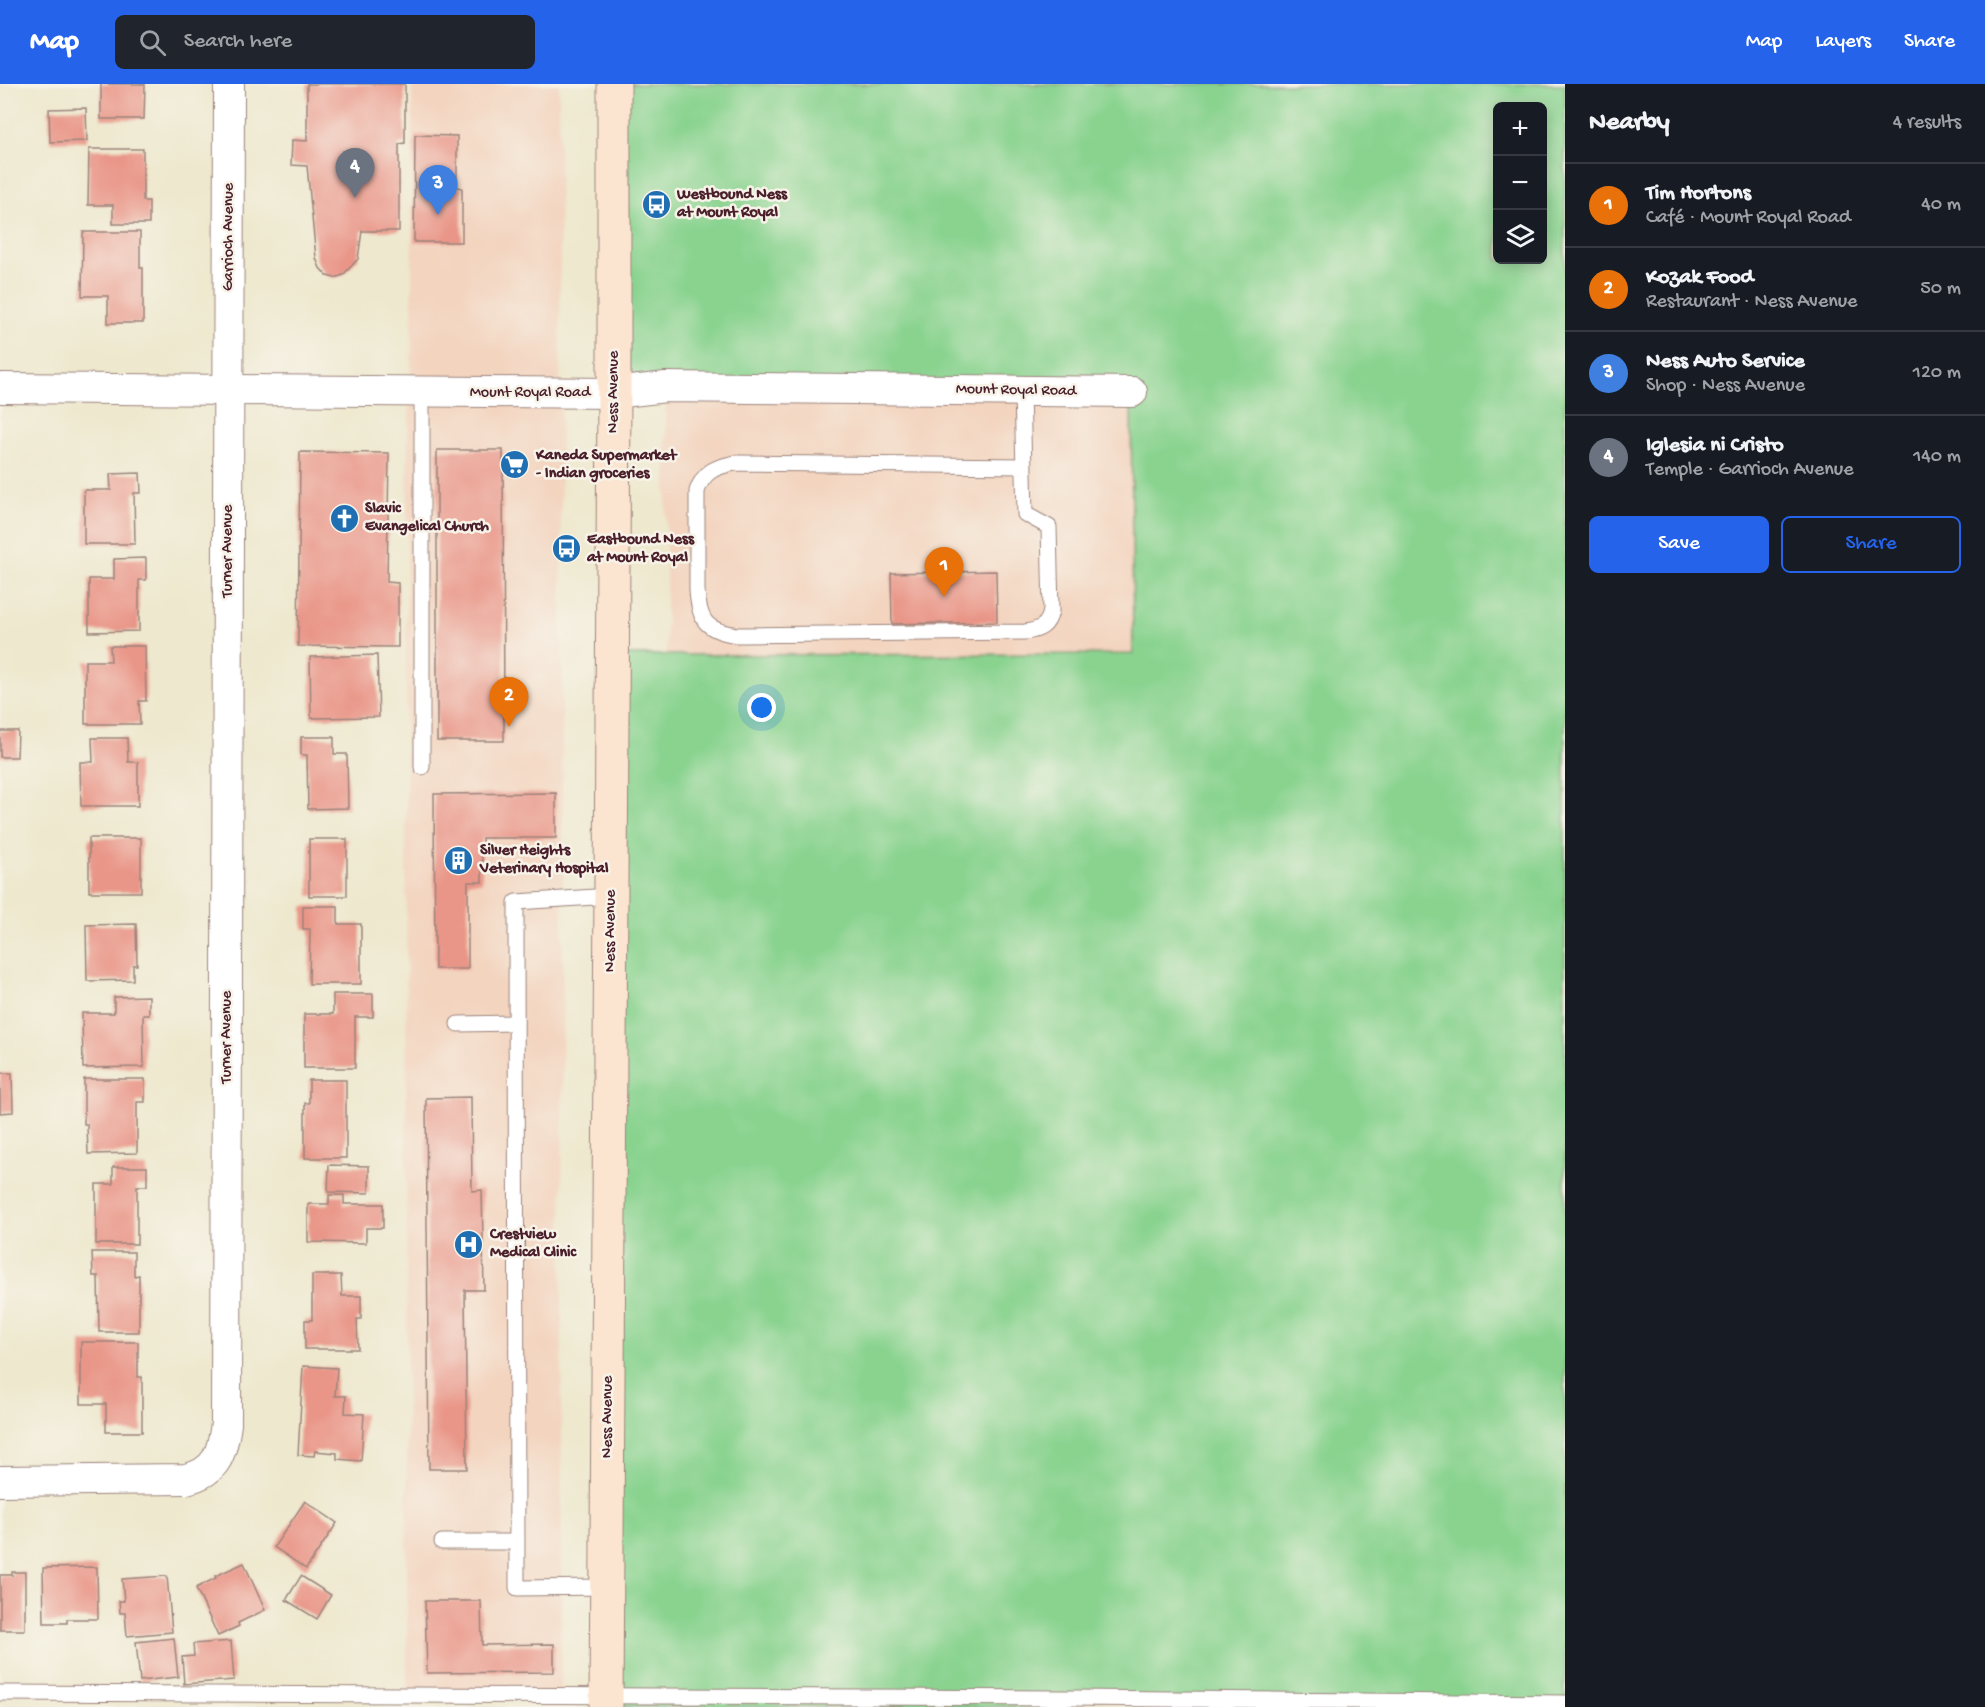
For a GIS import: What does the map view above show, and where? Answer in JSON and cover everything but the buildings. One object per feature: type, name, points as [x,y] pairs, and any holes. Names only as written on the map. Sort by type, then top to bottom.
[{"type":"main road","name":"Ness Avenue","points":[[606,1702],[614,84]]},
{"type":"street","name":"Garrioch Avenue","points":[[229,84],[229,389]]},
{"type":"street","name":"Mount Royal Road","points":[[0,388],[614,393],[666,387],[1132,392]]},
{"type":"street","name":"Turner Avenue","points":[[0,1481],[186,1479],[206,1472],[219,1453],[223,1441],[226,1424],[229,389]]},
{"type":"lane","points":[[1022,391],[1024,466],[1025,514],[1049,527],[1051,611],[1045,625],[1033,631],[738,635],[714,629],[701,618],[697,590],[697,491],[701,478],[715,469],[735,463],[1024,466]]},
{"type":"lane","points":[[422,392],[422,766]]},
{"type":"lane","points":[[607,1587],[517,1588],[516,902],[611,897]]},
{"type":"lane","points":[[458,1024],[516,1023]]},
{"type":"lane","points":[[442,1542],[516,1542]]},
{"type":"lane","points":[[0,1693],[606,1702],[1072,1698],[1565,1703]]},
{"type":"shaded area","points":[[412,84],[559,84],[563,900],[561,1697],[407,1695],[406,652],[408,439],[412,338]]},
{"type":"shaded area","points":[[666,387],[1132,392],[1133,654],[666,654]]},
{"type":"green space","points":[[616,84],[1565,84],[1565,1703],[1072,1698],[1072,1707],[606,1707],[613,655],[1133,654],[1131,392],[614,393]]},
{"type":"place","name":"Iglesia ni Cristo","points":[[355,198]]},
{"type":"place","name":"Westbound Ness at Mount Royal","points":[[656,204]]},
{"type":"place","name":"Ness Auto Service","points":[[438,215]]},
{"type":"place","name":"Kaneda Supermarket - Indian groceries","points":[[515,465]]},
{"type":"place","name":"Slavic Evangelical Church","points":[[344,518]]},
{"type":"place","name":"Eastbound Ness at Mount Royal","points":[[566,549]]},
{"type":"place","name":"Tim Hortons","points":[[944,597]]},
{"type":"place","name":"Kozak Food","points":[[509,727]]},
{"type":"place","name":"Silver Heights Veterinary Hospital","points":[[459,860]]},
{"type":"place","name":"Crestview Medical Clinic","points":[[469,1244]]}]
